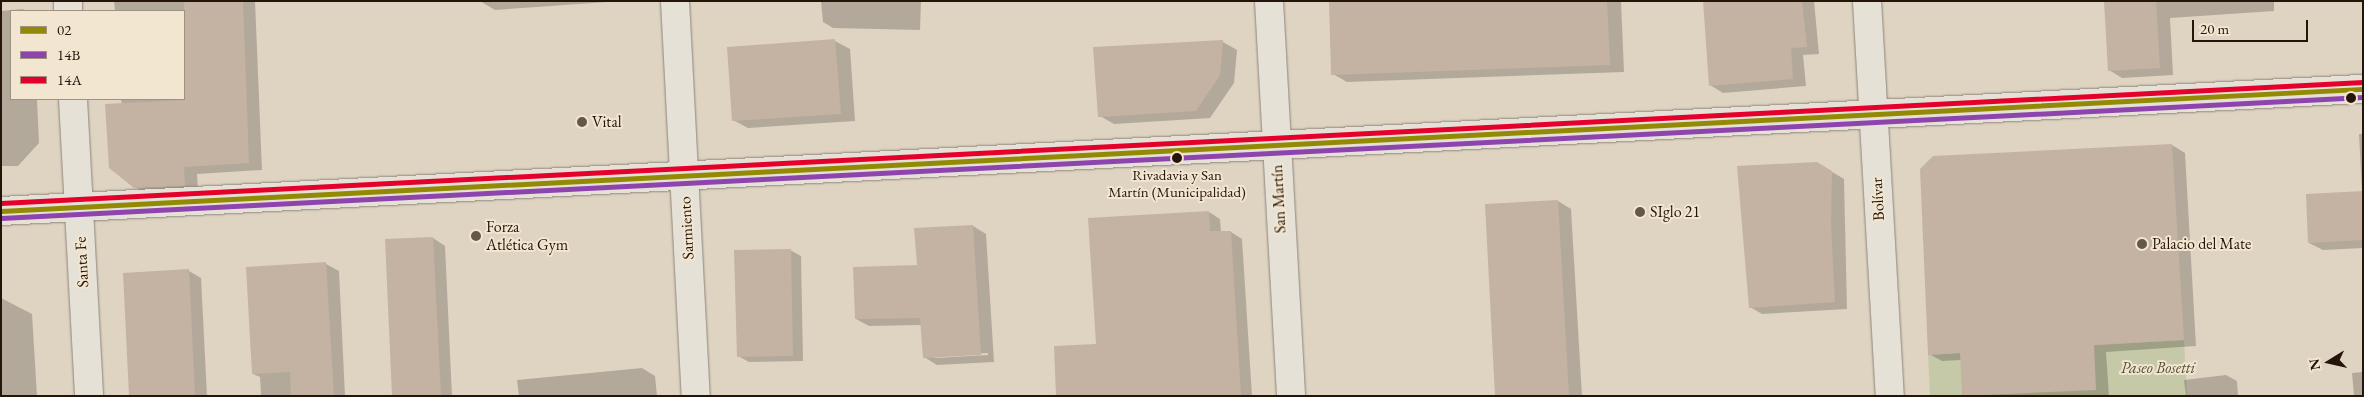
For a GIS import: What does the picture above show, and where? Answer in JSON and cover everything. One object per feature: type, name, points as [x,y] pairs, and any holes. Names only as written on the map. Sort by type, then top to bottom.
[{"type":"street","name":"Sarmiento","points":[[675,1],[696,396]]},
{"type":"street","name":"San Martín","points":[[1269,1],[1291,396]]},
{"type":"street","name":"Bolívar","points":[[1867,1],[1890,396]]},
{"type":"street","points":[[1,211],[2363,88]]},
{"type":"street","name":"Santa Fe","points":[[73,100],[89,396]]},
{"type":"green space","name":"Paseo Bosetti","points":[[2184,340],[2187,396],[1930,396],[1928,355]]},
{"type":"building","points":[[184,1],[243,1],[249,163],[184,167],[185,186],[134,188],[109,168],[105,104],[185,100]]},
{"type":"building","points":[[1329,1],[1607,1],[1610,65],[1331,75]]},
{"type":"building","points":[[1703,1],[1802,1],[1807,47],[1791,48],[1793,79],[1709,86]]},
{"type":"building","points":[[2104,1],[2156,1],[2160,68],[2108,71]]},
{"type":"building","points":[[835,39],[841,114],[732,121],[727,47]]},
{"type":"building","points":[[1223,40],[1220,75],[1196,111],[1098,117],[1093,47]]},
{"type":"building","points":[[2172,144],[2184,340],[2094,345],[2096,390],[1962,396],[1960,353],[1928,355],[1920,169],[1933,156]]},
{"type":"building","points":[[1817,162],[1832,171],[1831,224],[1835,302],[1749,308],[1737,166]]},
{"type":"building","points":[[2363,191],[2363,240],[2308,243],[2306,194]]},
{"type":"building","points":[[1558,200],[1569,396],[1495,396],[1485,204]]},
{"type":"building","points":[[1209,211],[1210,231],[1231,231],[1241,396],[1056,396],[1054,346],[1096,344],[1088,218]]},
{"type":"building","points":[[973,225],[981,355],[923,358],[920,318],[855,319],[853,267],[917,265],[914,228]]},
{"type":"building","points":[[433,237],[441,396],[392,396],[385,239]]},
{"type":"building","points":[[791,249],[793,356],[737,357],[734,250]]},
{"type":"building","points":[[326,262],[334,396],[291,396],[290,372],[252,374],[246,267]]},
{"type":"building","points":[[189,269],[195,396],[129,396],[123,273]]},
{"type":"transit line","name":"14A","points":[[1,203],[2363,82]]},
{"type":"transit line","name":"02","points":[[1,211],[2363,89]]},
{"type":"transit line","name":"14B","points":[[1,218],[2363,97]]},
{"type":"place","name":"Vital","points":[[582,122]]},
{"type":"place","name":"Rivadavia y San Martín (Municipalidad)","points":[[1177,158]]},
{"type":"place","name":"SIglo 21","points":[[1640,212]]},
{"type":"place","name":"Forza Atlética Gym","points":[[476,236]]},
{"type":"place","name":"Palacio del Mate","points":[[2142,244]]}]
